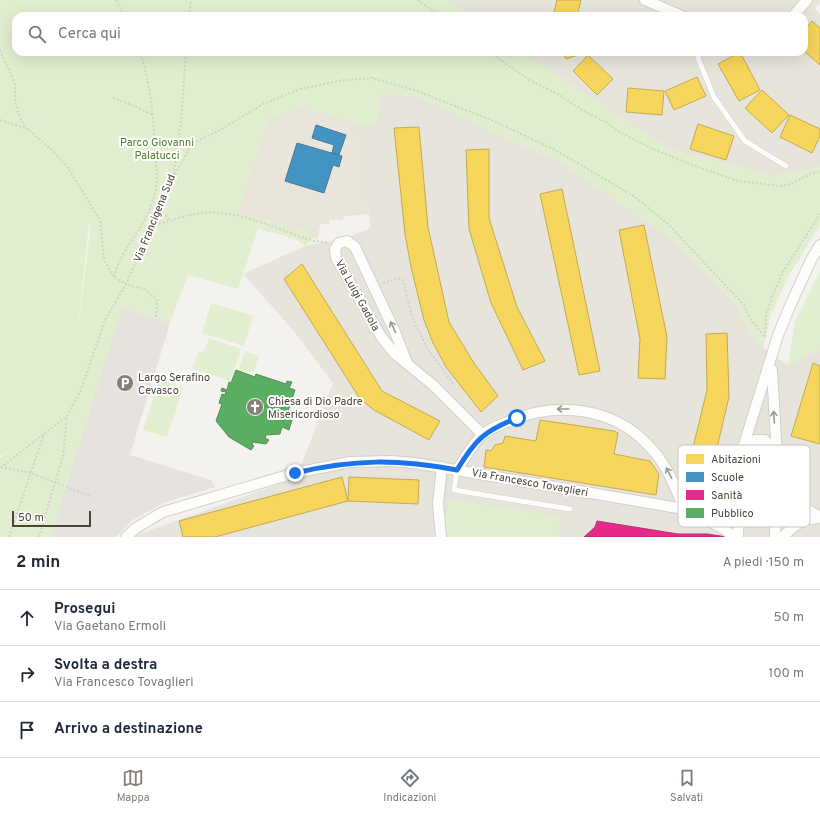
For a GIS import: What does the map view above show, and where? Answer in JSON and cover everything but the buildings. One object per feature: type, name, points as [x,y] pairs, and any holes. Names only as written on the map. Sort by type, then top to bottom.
[{"type":"street","points":[[645,0],[673,12]]},
{"type":"street","points":[[796,12],[807,0]]},
{"type":"street","name":"Via Luigi Gadola","points":[[407,363],[395,332],[355,247],[351,243],[342,242],[337,246],[336,258],[382,338],[395,354],[454,405],[483,434]]},
{"type":"street","points":[[744,445],[774,350],[790,306],[811,260],[820,245]]},
{"type":"street","points":[[771,362],[776,445]]},
{"type":"street","points":[[457,470],[483,434],[517,418],[546,410],[578,410],[607,418],[630,430],[653,450],[670,475],[678,494]]},
{"type":"street","points":[[748,445],[755,440],[765,440],[769,445]]},
{"type":"street","name":"Via Francesco Tovaglieri","points":[[126,537],[148,519],[167,510],[270,479],[350,462],[403,462],[442,467],[678,508]]},
{"type":"street","points":[[441,537],[438,503],[442,467]]},
{"type":"street","points":[[810,511],[820,517]]},
{"type":"street","points":[[810,519],[820,517]]},
{"type":"street","points":[[723,527],[735,536]]},
{"type":"street","points":[[775,527],[775,537]]},
{"type":"street","points":[[782,537],[794,527]]},
{"type":"lane","points":[[699,56],[698,58],[714,97],[744,141],[786,166]]},
{"type":"lane","points":[[457,470],[454,490],[570,509]]},
{"type":"path","points":[[116,0],[122,12]]},
{"type":"path","points":[[190,12],[191,0]]},
{"type":"path","points":[[418,0],[434,12]]},
{"type":"path","points":[[0,50],[15,84],[19,115],[26,128],[53,151],[68,168],[100,220],[104,260],[114,277],[126,284],[144,289],[157,300],[156,317]]},
{"type":"path","points":[[114,277],[122,256],[151,207],[156,190],[158,175],[153,116],[146,70],[141,56]]},
{"type":"path","name":"Via Francigena Sud","points":[[67,416],[81,390],[105,320],[126,284],[173,178],[181,121],[186,56]]},
{"type":"path","points":[[495,56],[528,79],[552,90],[580,109],[606,122],[616,130],[654,150],[698,167],[738,181],[781,186],[791,184],[812,173],[820,172]]},
{"type":"path","points":[[173,178],[192,144],[220,130],[263,104],[300,89],[344,80],[372,78],[414,90],[496,122],[555,150],[635,198],[668,224],[744,305],[751,320],[774,350]]},
{"type":"path","points":[[113,98],[130,104],[153,116]]},
{"type":"path","points":[[0,120],[26,128]]},
{"type":"path","points":[[160,209],[170,221]]},
{"type":"path","points":[[151,226],[203,213],[235,215],[312,241],[324,242],[337,246]]},
{"type":"path","points":[[765,337],[766,314],[772,296],[783,272],[820,214]]},
{"type":"path","points":[[374,286],[398,278],[403,280],[412,317],[418,330],[427,348],[453,384]]},
{"type":"path","points":[[0,467],[67,416]]},
{"type":"path","points":[[39,537],[63,456],[67,416]]},
{"type":"path","points":[[9,537],[45,432]]},
{"type":"path","points":[[0,467],[31,473],[90,496]]},
{"type":"shaded area","points":[[448,0],[820,0],[820,3],[815,8],[820,14],[820,166],[774,176],[668,148],[527,56],[808,56],[808,12],[464,12]]},
{"type":"shaded area","points":[[381,94],[417,96],[563,164],[667,236],[716,283],[738,308],[751,334],[763,348],[788,365],[820,350],[820,537],[131,537],[296,478],[333,383],[293,330],[243,274],[305,246],[342,239],[371,228],[355,122]]},
{"type":"shaded area","points":[[301,107],[355,122],[369,214],[344,216],[343,221],[330,219],[329,225],[321,223],[317,240],[313,238],[309,232],[238,212],[268,119]]},
{"type":"shaded area","name":"Largo Serafino Cevasco","points":[[122,309],[170,323],[130,455],[211,480],[215,487],[163,503],[133,520],[116,537],[50,537]]},
{"type":"green space","name":"Parco Giovanni Palatucci","points":[[0,0],[448,0],[464,12],[12,12],[12,56],[527,56],[668,148],[774,176],[820,166],[820,225],[788,277],[771,314],[763,348],[751,334],[738,308],[716,283],[667,236],[563,164],[417,96],[381,94],[377,125],[359,127],[355,122],[301,107],[268,119],[238,212],[309,232],[313,238],[305,246],[296,239],[258,229],[238,289],[188,275],[170,323],[122,310],[50,537],[0,537],[0,458],[12,450],[0,456]],"holes":[[[89,222],[91,224],[76,345]]]},
{"type":"green space","points":[[820,271],[820,350],[788,365],[795,321]]},
{"type":"green space","points":[[211,303],[253,316],[244,346],[202,333]]},
{"type":"green space","points":[[209,338],[241,349],[230,381],[192,368],[198,352],[203,353]]},
{"type":"green space","points":[[245,351],[259,356],[253,373],[239,369]]},
{"type":"green space","points":[[159,380],[183,387],[167,437],[143,430]]},
{"type":"green space","points":[[448,499],[562,516],[558,537],[448,537],[445,524]]},
{"type":"place","name":"Largo Serafino Cevasco","points":[[125,383]]},
{"type":"place","name":"Chiesa di Dio Padre Misericordioso","points":[[255,407]]},
{"type":"route","points":[[295,473],[335,464],[379,461],[415,463],[457,470],[483,434],[517,418]]}]
